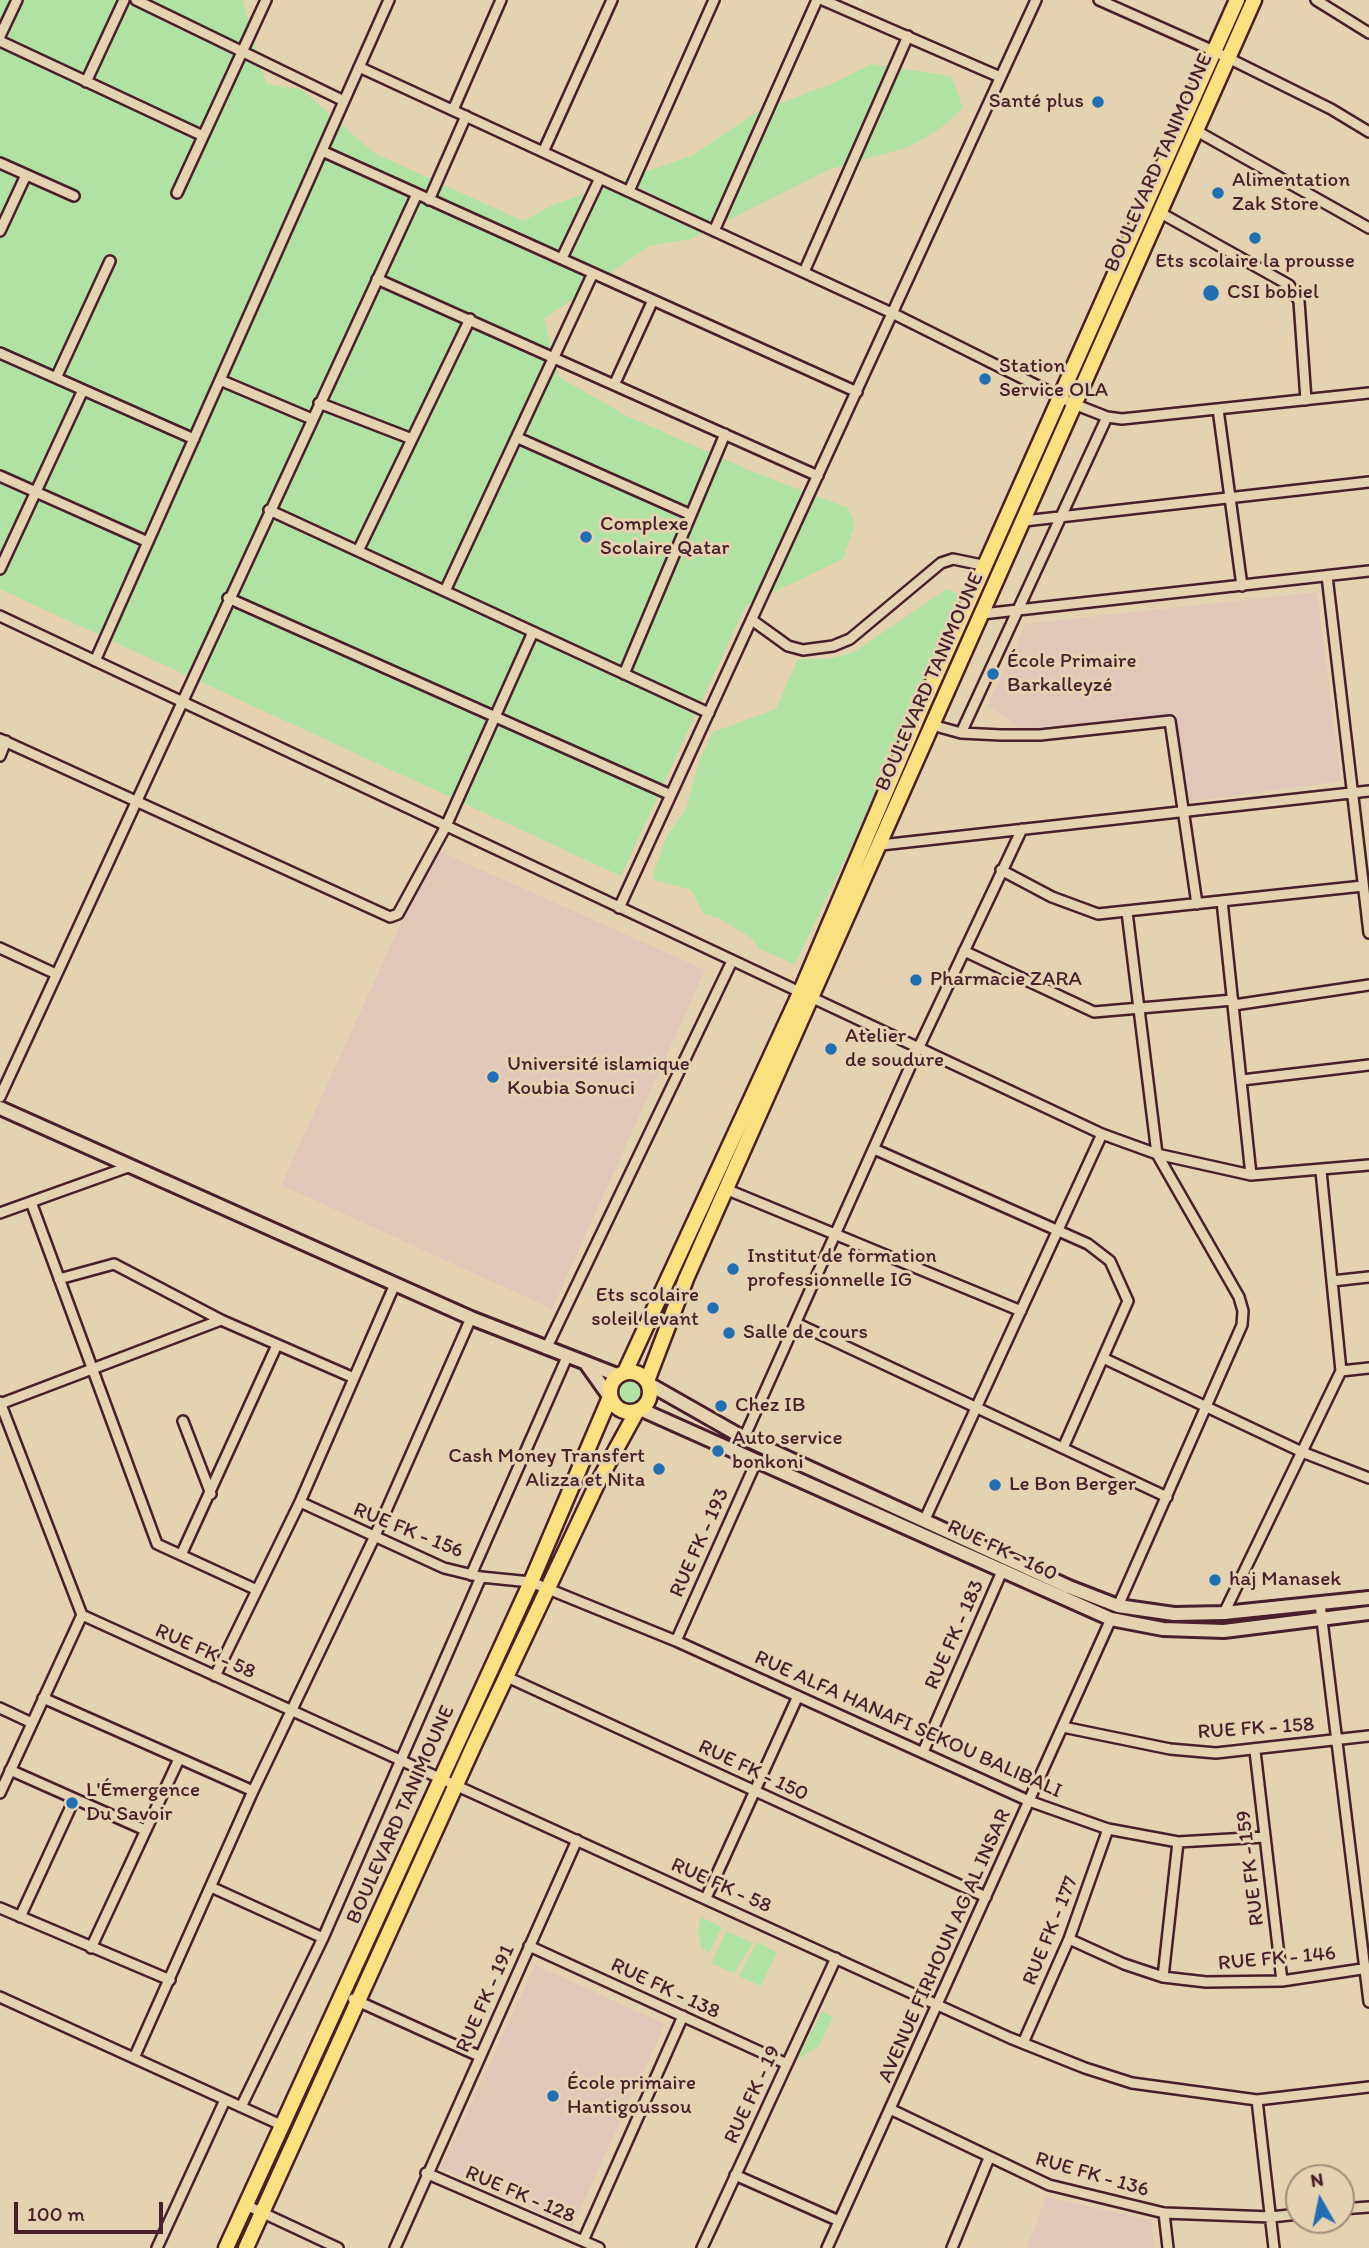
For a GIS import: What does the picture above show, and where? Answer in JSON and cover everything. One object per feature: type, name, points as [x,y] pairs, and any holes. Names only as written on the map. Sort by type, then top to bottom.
[{"type":"main road","name":"BOULEVARD TANIMOUNE","points":[[648,1383],[686,1279],[728,1190],[921,709],[986,566],[1159,212],[1195,130],[1222,55],[1237,0]]},
{"type":"main road","name":"BOULEVARD TANIMOUNE","points":[[621,1373],[881,845],[1024,521],[1067,400],[1222,55],[1254,0]]},
{"type":"main road","points":[[0,1108],[471,1318],[586,1364],[621,1373],[640,1374],[648,1383],[649,1399],[638,1410],[618,1408],[586,1364]]},
{"type":"main road","points":[[610,1397],[610,1384],[621,1373]]},
{"type":"main road","name":"RUE FK - 160","points":[[648,1383],[744,1437],[925,1518],[1069,1587],[1118,1606],[1163,1629],[1224,1630],[1369,1613]]},
{"type":"main road","name":"BOULEVARD TANIMOUNE","points":[[226,2248],[531,1582],[610,1397]]},
{"type":"main road","name":"BOULEVARD TANIMOUNE","points":[[246,2248],[597,1484],[638,1410]]},
{"type":"main road","name":"RUE FK - 160","points":[[638,1410],[757,1460],[1003,1570],[1056,1597],[1111,1619],[1224,1613],[1369,1598]]},
{"type":"street","points":[[0,36],[17,0]]},
{"type":"street","points":[[86,82],[124,0]]},
{"type":"street","points":[[136,0],[344,101]]},
{"type":"street","points":[[177,193],[266,0]]},
{"type":"street","points":[[95,661],[389,0]]},
{"type":"street","points":[[453,110],[502,0]]},
{"type":"street","points":[[544,150],[612,0]]},
{"type":"street","points":[[629,191],[713,0]]},
{"type":"street","points":[[714,231],[817,0]]},
{"type":"street","points":[[823,0],[1000,77]]},
{"type":"street","points":[[619,908],[1036,0]]},
{"type":"street","points":[[1099,0],[1222,55],[1331,109],[1369,132]]},
{"type":"street","points":[[1316,0],[1369,33]]},
{"type":"street","points":[[804,272],[908,36]]},
{"type":"street","points":[[0,41],[203,136]]},
{"type":"street","points":[[359,67],[544,150],[1107,417],[1122,419],[1369,393]]},
{"type":"street","points":[[429,200],[466,116]]},
{"type":"street","points":[[1195,130],[1369,228]]},
{"type":"street","points":[[322,151],[857,392]]},
{"type":"street","points":[[0,163],[74,196]]},
{"type":"street","points":[[0,231],[26,174]]},
{"type":"street","points":[[562,258],[600,178]]},
{"type":"street","points":[[0,1097],[180,701],[416,194]]},
{"type":"street","points":[[1159,212],[1289,285],[1299,302],[1306,400]]},
{"type":"street","points":[[57,378],[110,261]]},
{"type":"street","points":[[445,591],[593,273]]},
{"type":"street","points":[[377,279],[818,476]]},
{"type":"street","points":[[614,383],[653,300]]},
{"type":"street","points":[[358,551],[470,319]]},
{"type":"street","points":[[0,353],[194,439]]},
{"type":"street","points":[[220,380],[312,419]]},
{"type":"street","points":[[0,569],[83,390]]},
{"type":"street","points":[[319,402],[412,439]]},
{"type":"street","points":[[1218,409],[1242,586]]},
{"type":"street","points":[[961,733],[1021,609],[1107,417]]},
{"type":"street","points":[[624,674],[689,514],[725,434]]},
{"type":"street","points":[[518,438],[689,514]]},
{"type":"street","points":[[0,476],[148,542]]},
{"type":"street","points":[[1024,521],[1369,482]]},
{"type":"street","points":[[269,510],[709,713]]},
{"type":"street","points":[[752,620],[788,646],[803,650],[833,646],[850,639],[941,563],[953,559],[986,566]]},
{"type":"street","points":[[982,614],[1369,571]]},
{"type":"street","points":[[1327,576],[1369,933]]},
{"type":"street","points":[[228,598],[671,795]]},
{"type":"street","points":[[0,616],[1102,1135],[1157,1154],[1251,1175],[1369,1165]]},
{"type":"street","points":[[0,756],[3,740],[390,917],[398,914],[446,826],[533,632]]},
{"type":"street","points":[[932,725],[961,733],[1040,734],[1170,721],[1197,904]]},
{"type":"street","points":[[881,845],[1369,791]]},
{"type":"street","points":[[744,1437],[918,1049],[1022,829]]},
{"type":"street","points":[[1001,870],[1052,897],[1098,914],[1363,886]]},
{"type":"street","points":[[1222,901],[1251,1175]]},
{"type":"street","points":[[1118,1606],[1242,1325],[1239,1297],[1157,1154],[1127,912]]},
{"type":"street","points":[[0,948],[56,974]]},
{"type":"street","points":[[964,951],[1094,1012],[1234,1002],[1369,985]]},
{"type":"street","points":[[547,1349],[732,961]]},
{"type":"street","points":[[1242,1080],[1369,1065]]},
{"type":"street","points":[[925,1518],[1102,1135]]},
{"type":"street","points":[[874,1149],[1105,1255],[1125,1289],[1128,1301],[1063,1448]]},
{"type":"street","points":[[0,1213],[131,1166]]},
{"type":"street","points":[[1224,1613],[1341,1371],[1321,1171]]},
{"type":"street","points":[[728,1190],[1021,1311]]},
{"type":"street","points":[[31,1202],[157,1544],[257,1590]]},
{"type":"street","points":[[59,1279],[114,1264],[221,1320],[354,1378]]},
{"type":"street","points":[[1332,1281],[1369,1277]]},
{"type":"street","points":[[215,1676],[300,1502],[395,1283]]},
{"type":"street","points":[[134,2058],[253,1791],[374,1538],[471,1318]]},
{"type":"street","points":[[0,1793],[82,1615],[0,1403],[221,1320]]},
{"type":"street","points":[[796,1323],[1167,1497]]},
{"type":"street","points":[[181,1555],[277,1345]]},
{"type":"street","points":[[241,2107],[323,1938],[567,1357]]},
{"type":"street","points":[[1103,1358],[1302,1452],[1369,1478]]},
{"type":"street","points":[[1341,1371],[1369,1368]]},
{"type":"street","points":[[183,1421],[211,1493]]},
{"type":"street","name":"RUE FK - 193","points":[[677,1641],[757,1460]]},
{"type":"street","name":"RUE FK - 156","points":[[300,1502],[444,1568],[476,1576],[531,1582],[548,1589]]},
{"type":"street","name":"RUE FK - 183","points":[[923,1752],[1003,1570]]},
{"type":"street","name":"RUE ALFA HANAFI SEKOU BALIBALI","points":[[548,1589],[677,1641],[1029,1801],[1108,1829],[1178,1842],[1265,1837]]},
{"type":"street","points":[[1320,1604],[1367,1968],[1369,2002]]},
{"type":"street","name":"RUE FK - 58","points":[[82,1615],[1023,2043],[1132,2083],[1257,2100],[1369,2087]]},
{"type":"street","name":"AVENUE FIRHOUN AG AL INSAR","points":[[827,2248],[1111,1619]]},
{"type":"street","name":"RUE FK - 150","points":[[507,1677],[986,1897]]},
{"type":"street","points":[[706,1899],[798,1696]]},
{"type":"street","points":[[43,1698],[253,1791]]},
{"type":"street","points":[[0,1708],[32,1723]]},
{"type":"street","name":"RUE FK - 158","points":[[1063,1727],[1170,1749],[1216,1753],[1255,1751],[1369,1736]]},
{"type":"street","name":"RUE FK - 159","points":[[1255,1751],[1282,1981]]},
{"type":"street","points":[[91,1948],[179,1759]]},
{"type":"street","points":[[10,1770],[145,1830]]},
{"type":"street","points":[[20,1917],[74,1800]]},
{"type":"street","name":"RUE FK - 177","points":[[1023,2043],[1069,1939],[1108,1829]]},
{"type":"street","name":"RUE FK - 191","points":[[395,2248],[426,2173],[577,1840]]},
{"type":"street","points":[[1163,1977],[1178,1842]]},
{"type":"street","points":[[211,1887],[323,1938]]},
{"type":"street","points":[[0,1908],[170,1980]]},
{"type":"street","name":"RUE FK - 146","points":[[1069,1939],[1124,1964],[1163,1977],[1206,1982],[1282,1981],[1367,1968]]},
{"type":"street","name":"RUE FK - 138","points":[[529,1946],[787,2064]]},
{"type":"street","name":"RUE FK - 19","points":[[702,2248],[836,1958]]},
{"type":"street","points":[[343,1994],[479,2056]]},
{"type":"street","points":[[0,1997],[281,2125]]},
{"type":"street","points":[[583,2241],[682,2016]]},
{"type":"street","points":[[157,2248],[225,2099]]},
{"type":"street","points":[[1257,2100],[1274,2248]]},
{"type":"street","name":"RUE FK - 136","points":[[890,2109],[1049,2185],[1164,2213],[1285,2215]]},
{"type":"street","points":[[951,2248],[989,2158]]},
{"type":"street","name":"RUE FK - 128","points":[[426,2173],[599,2248]]},
{"type":"street","points":[[735,2175],[839,2221]]},
{"type":"street","points":[[246,2205],[338,2248]]},
{"type":"street","points":[[1164,2213],[1168,2248]]},
{"type":"shaded area","points":[[1317,592],[1341,781],[1186,802],[1175,714],[1022,730],[988,705],[1025,624]]},
{"type":"shaded area","name":"Université islamique Koubia Sonuci","points":[[435,849],[705,970],[552,1309],[281,1185]]},
{"type":"shaded area","name":"École primaire Hantigoussou","points":[[535,1965],[665,2024],[572,2227],[441,2168]]},
{"type":"shaded area","points":[[1046,2197],[1151,2220],[1154,2248],[1027,2248]]},
{"type":"green space","points":[[0,0],[243,0],[266,84],[301,89],[374,153],[523,221],[553,205],[693,155],[755,113],[836,82],[871,64],[951,76],[963,108],[941,128],[909,147],[830,169],[691,239],[649,246],[544,319],[559,377],[627,416],[756,473],[848,508],[855,524],[843,559],[746,605],[621,876],[0,589]]},
{"type":"green space","points":[[947,589],[960,596],[861,825],[795,964],[759,949],[753,939],[719,918],[704,914],[691,890],[654,880],[653,874],[667,836],[686,809],[699,762],[713,732],[776,709],[798,659],[828,659],[854,652]]},
{"type":"green space","points":[[628,1376],[639,1380],[643,1391],[639,1402],[628,1406],[617,1402],[613,1391],[617,1380]]},
{"type":"green space","points":[[701,1917],[722,1927],[709,1953],[701,1948],[698,1931]]},
{"type":"green space","points":[[727,1931],[753,1943],[734,1973],[711,1963]]},
{"type":"green space","points":[[757,1942],[777,1952],[761,1986],[739,1976]]},
{"type":"green space","points":[[822,2011],[833,2017],[819,2046],[797,2060]]},
{"type":"place","name":"Santé plus","points":[[1098,102]]},
{"type":"place","name":"Alimentation Zak Store","points":[[1218,193]]},
{"type":"place","name":"Ets scolaire la prousse","points":[[1255,238]]},
{"type":"place","name":"CSI bobiel","points":[[1211,293]]},
{"type":"place","name":"Station Service OLA","points":[[985,379]]},
{"type":"place","name":"Complexe Scolaire Qatar","points":[[586,537]]},
{"type":"place","name":"École Primaire Barkalleyzé","points":[[993,674]]},
{"type":"place","name":"Pharmacie ZARA","points":[[916,980]]},
{"type":"place","name":"Atelier de soudure","points":[[831,1049]]},
{"type":"place","name":"Université islamique Koubia Sonuci","points":[[493,1077]]},
{"type":"place","name":"Institut de formation professionnelle IG","points":[[733,1269]]},
{"type":"place","name":"Ets scolaire soleil levant","points":[[713,1308]]},
{"type":"place","name":"Salle de cours","points":[[729,1333]]},
{"type":"place","name":"Chez IB","points":[[721,1406]]},
{"type":"place","name":"Auto service bonkoni","points":[[718,1451]]},
{"type":"place","name":"Cash Money Transfert Alizza et Nita","points":[[659,1469]]},
{"type":"place","name":"Le Bon Berger","points":[[995,1485]]},
{"type":"place","name":"haj Manasek","points":[[1215,1580]]},
{"type":"place","name":"L'Émergence Du Savoir","points":[[72,1803]]},
{"type":"place","name":"École primaire Hantigoussou","points":[[553,2096]]}]
